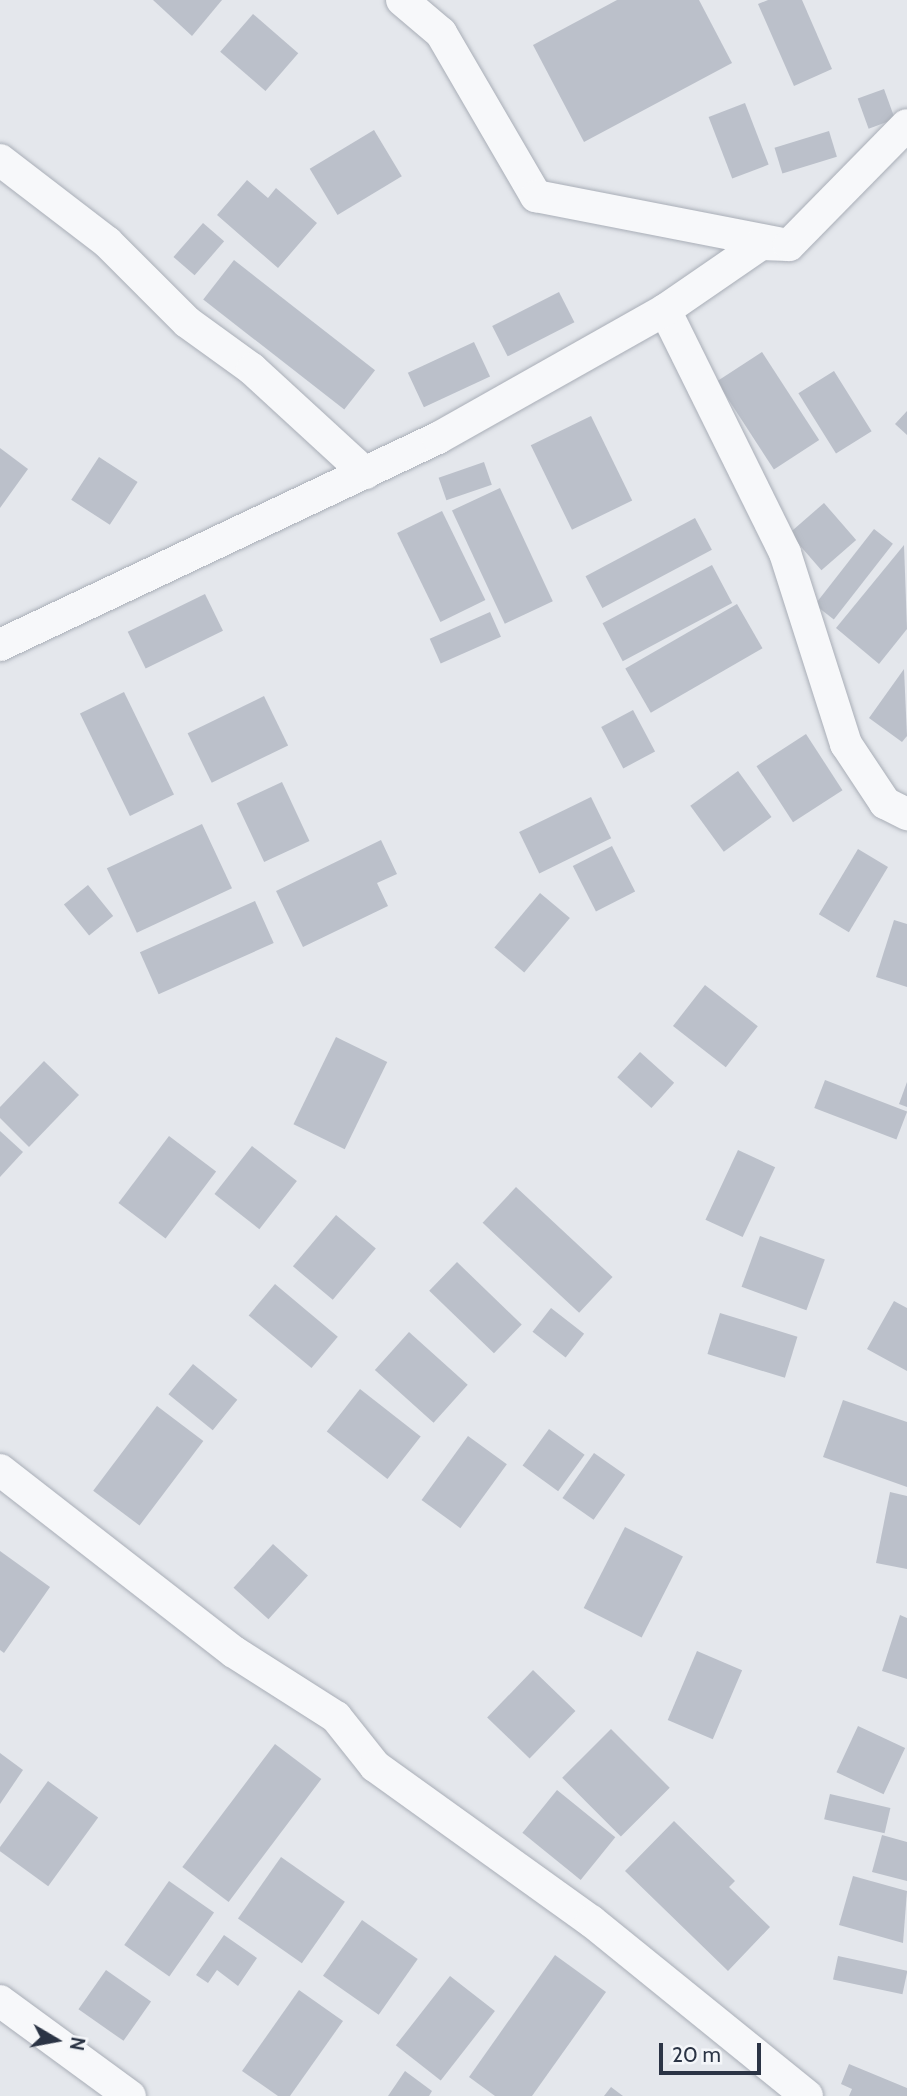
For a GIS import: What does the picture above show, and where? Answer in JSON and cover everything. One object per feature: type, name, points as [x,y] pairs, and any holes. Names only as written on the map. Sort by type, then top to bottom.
[{"type":"street","points":[[402,0],[441,33],[536,197],[789,245]]},
{"type":"street","points":[[0,645],[365,473],[665,310],[761,244],[789,245],[907,125]]},
{"type":"street","points":[[0,160],[107,242],[187,322],[252,369],[365,473]]},
{"type":"street","points":[[665,310],[785,553],[846,744],[885,803],[907,814]]},
{"type":"street","points":[[0,1470],[234,1652],[336,1717],[375,1766],[591,1921],[807,2096]]},
{"type":"street","points":[[0,2001],[131,2096]]},
{"type":"building","points":[[153,0],[222,0],[192,36]]},
{"type":"building","points":[[617,0],[699,0],[732,63],[584,142],[533,45]]},
{"type":"building","points":[[768,0],[802,0],[832,69],[794,86],[758,4]]},
{"type":"building","points":[[253,14],[298,53],[265,91],[220,52]]},
{"type":"building","points":[[884,89],[895,119],[869,129],[858,99]]},
{"type":"building","points":[[745,103],[769,165],[732,179],[709,117]]},
{"type":"building","points":[[374,130],[402,176],[338,215],[310,169]]},
{"type":"building","points":[[829,131],[837,157],[782,173],[774,148]]},
{"type":"building","points":[[247,180],[268,198],[276,188],[317,223],[278,268],[217,215]]},
{"type":"building","points":[[203,223],[224,241],[195,275],[173,257]]},
{"type":"building","points":[[234,260],[375,370],[344,410],[203,299]]},
{"type":"building","points":[[559,292],[574,322],[508,356],[492,326]]},
{"type":"building","points":[[474,342],[490,376],[424,407],[408,373]]},
{"type":"building","points":[[762,352],[819,440],[774,469],[717,381]]},
{"type":"building","points":[[834,371],[872,431],[836,453],[798,393]]},
{"type":"building","points":[[907,411],[907,435],[895,424]]},
{"type":"building","points":[[591,416],[632,500],[572,530],[531,445]]},
{"type":"building","points":[[0,448],[28,469],[0,508]]},
{"type":"building","points":[[99,457],[138,482],[110,525],[71,500]]},
{"type":"building","points":[[484,462],[492,485],[446,500],[439,478]]},
{"type":"building","points":[[500,488],[553,601],[505,624],[452,510]]},
{"type":"building","points":[[824,503],[856,540],[821,570],[789,533]]},
{"type":"building","points":[[442,511],[485,600],[440,622],[397,533]]},
{"type":"building","points":[[695,518],[712,550],[602,608],[586,576]]},
{"type":"building","points":[[874,529],[893,544],[834,619],[815,605]]},
{"type":"building","points":[[904,545],[907,629],[879,664],[836,628]]},
{"type":"building","points":[[712,565],[732,603],[623,661],[603,623]]},
{"type":"building","points":[[205,594],[223,631],[146,669],[128,632]]},
{"type":"building","points":[[737,604],[763,648],[651,713],[625,668]]},
{"type":"building","points":[[490,612],[501,637],[441,664],[430,639]]},
{"type":"building","points":[[904,669],[907,736],[902,742],[869,718]]},
{"type":"building","points":[[124,692],[174,794],[130,816],[80,713]]},
{"type":"building","points":[[264,696],[288,745],[212,783],[188,733]]},
{"type":"building","points":[[633,710],[655,751],[623,768],[601,727]]},
{"type":"building","points":[[806,734],[842,790],[793,822],[757,766]]},
{"type":"building","points":[[738,771],[772,817],[724,852],[690,806]]},
{"type":"building","points":[[282,782],[309,841],[264,862],[237,803]]},
{"type":"building","points":[[591,797],[611,838],[539,873],[519,832]]},
{"type":"building","points":[[202,824],[232,888],[137,933],[107,868]]},
{"type":"building","points":[[381,840],[397,874],[377,883],[388,906],[303,947],[276,891]]},
{"type":"building","points":[[612,846],[635,891],[596,911],[573,866]]},
{"type":"building","points":[[858,849],[888,867],[849,932],[819,914]]},
{"type":"building","points":[[88,885],[113,916],[89,936],[64,905]]},
{"type":"building","points":[[540,893],[570,918],[524,972],[494,947]]},
{"type":"building","points":[[255,901],[274,943],[159,994],[140,952]]},
{"type":"building","points":[[894,920],[907,924],[907,987],[876,977]]},
{"type":"building","points":[[705,985],[758,1026],[726,1067],[673,1026]]},
{"type":"building","points":[[336,1037],[387,1062],[345,1149],[293,1124]]},
{"type":"building","points":[[640,1052],[674,1083],[651,1108],[617,1077]]},
{"type":"building","points":[[44,1061],[79,1095],[29,1147],[0,1118],[0,1107]]},
{"type":"building","points":[[825,1080],[907,1111],[896,1140],[814,1108]]},
{"type":"building","points":[[907,1082],[907,1107],[899,1104]]},
{"type":"building","points":[[0,1131],[23,1152],[0,1177]]},
{"type":"building","points":[[169,1136],[216,1172],[166,1239],[118,1203]]},
{"type":"building","points":[[252,1146],[297,1181],[259,1229],[214,1194]]},
{"type":"building","points":[[738,1150],[775,1167],[743,1237],[705,1220]]},
{"type":"building","points":[[516,1187],[613,1277],[579,1313],[483,1223]]},
{"type":"building","points":[[336,1215],[376,1248],[333,1300],[293,1266]]},
{"type":"building","points":[[760,1236],[825,1260],[806,1310],[742,1287]]},
{"type":"building","points":[[457,1262],[522,1325],[494,1353],[429,1291]]},
{"type":"building","points":[[275,1284],[338,1337],[311,1368],[249,1315]]},
{"type":"building","points":[[894,1301],[907,1308],[907,1371],[867,1349]]},
{"type":"building","points":[[551,1308],[584,1334],[566,1357],[533,1332]]},
{"type":"building","points":[[720,1313],[797,1337],[785,1378],[707,1354]]},
{"type":"building","points":[[409,1332],[468,1385],[434,1423],[375,1370]]},
{"type":"building","points":[[193,1364],[237,1400],[213,1430],[168,1394]]},
{"type":"building","points":[[360,1389],[421,1436],[387,1479],[327,1432]]},
{"type":"building","points":[[843,1400],[907,1422],[907,1487],[823,1457]]},
{"type":"building","points":[[157,1406],[203,1441],[140,1526],[93,1491]]},
{"type":"building","points":[[549,1429],[585,1455],[558,1491],[523,1465]]},
{"type":"building","points":[[468,1436],[507,1464],[460,1528],[422,1500]]},
{"type":"building","points":[[594,1453],[625,1475],[594,1520],[562,1498]]},
{"type":"building","points":[[890,1492],[907,1496],[907,1569],[876,1563]]},
{"type":"building","points":[[625,1527],[683,1557],[642,1638],[584,1608]]},
{"type":"building","points":[[273,1544],[308,1575],[268,1619],[234,1588]]},
{"type":"building","points":[[0,1551],[50,1587],[4,1653],[0,1650]]},
{"type":"building","points":[[900,1615],[907,1618],[907,1679],[882,1671]]},
{"type":"building","points":[[697,1651],[742,1670],[713,1739],[668,1720]]},
{"type":"building","points":[[533,1670],[575,1711],[530,1758],[487,1717]]},
{"type":"building","points":[[858,1726],[905,1748],[884,1794],[836,1772]]},
{"type":"building","points":[[611,1729],[670,1788],[621,1836],[562,1778]]},
{"type":"building","points":[[275,1744],[321,1779],[229,1902],[182,1867]]},
{"type":"building","points":[[0,1753],[23,1770],[0,1804]]},
{"type":"building","points":[[48,1781],[98,1817],[48,1886],[0,1851],[0,1847]]},
{"type":"building","points":[[557,1790],[615,1837],[581,1880],[522,1833]]},
{"type":"building","points":[[830,1794],[890,1808],[885,1833],[824,1819]]},
{"type":"building","points":[[674,1821],[735,1881],[729,1887],[770,1927],[728,1971],[625,1871]]},
{"type":"building","points":[[882,1835],[907,1842],[907,1881],[872,1872]]},
{"type":"building","points":[[281,1857],[345,1902],[302,1963],[238,1918]]},
{"type":"building","points":[[853,1876],[907,1891],[903,1943],[839,1925]]},
{"type":"building","points":[[169,1881],[214,1913],[169,1976],[124,1945]]},
{"type":"building","points":[[362,1920],[418,1959],[379,2015],[323,1976]]},
{"type":"building","points":[[224,1935],[257,1958],[238,1986],[217,1970],[208,1983],[196,1975]]},
{"type":"building","points":[[555,1955],[606,1992],[532,2096],[495,2096],[469,2077]]},
{"type":"building","points":[[838,1956],[907,1971],[902,1994],[833,1979]]},
{"type":"building","points":[[106,1970],[151,2002],[124,2041],[78,2009]]},
{"type":"building","points":[[450,1976],[495,2011],[441,2080],[396,2045]]},
{"type":"building","points":[[299,1990],[343,2021],[290,2096],[278,2096],[242,2071]]},
{"type":"building","points":[[849,2064],[907,2088],[907,2096],[849,2096],[852,2089],[841,2084]]},
{"type":"building","points":[[405,2071],[432,2091],[429,2096],[388,2096]]},
{"type":"building","points":[[611,2087],[623,2096],[604,2096]]}]
